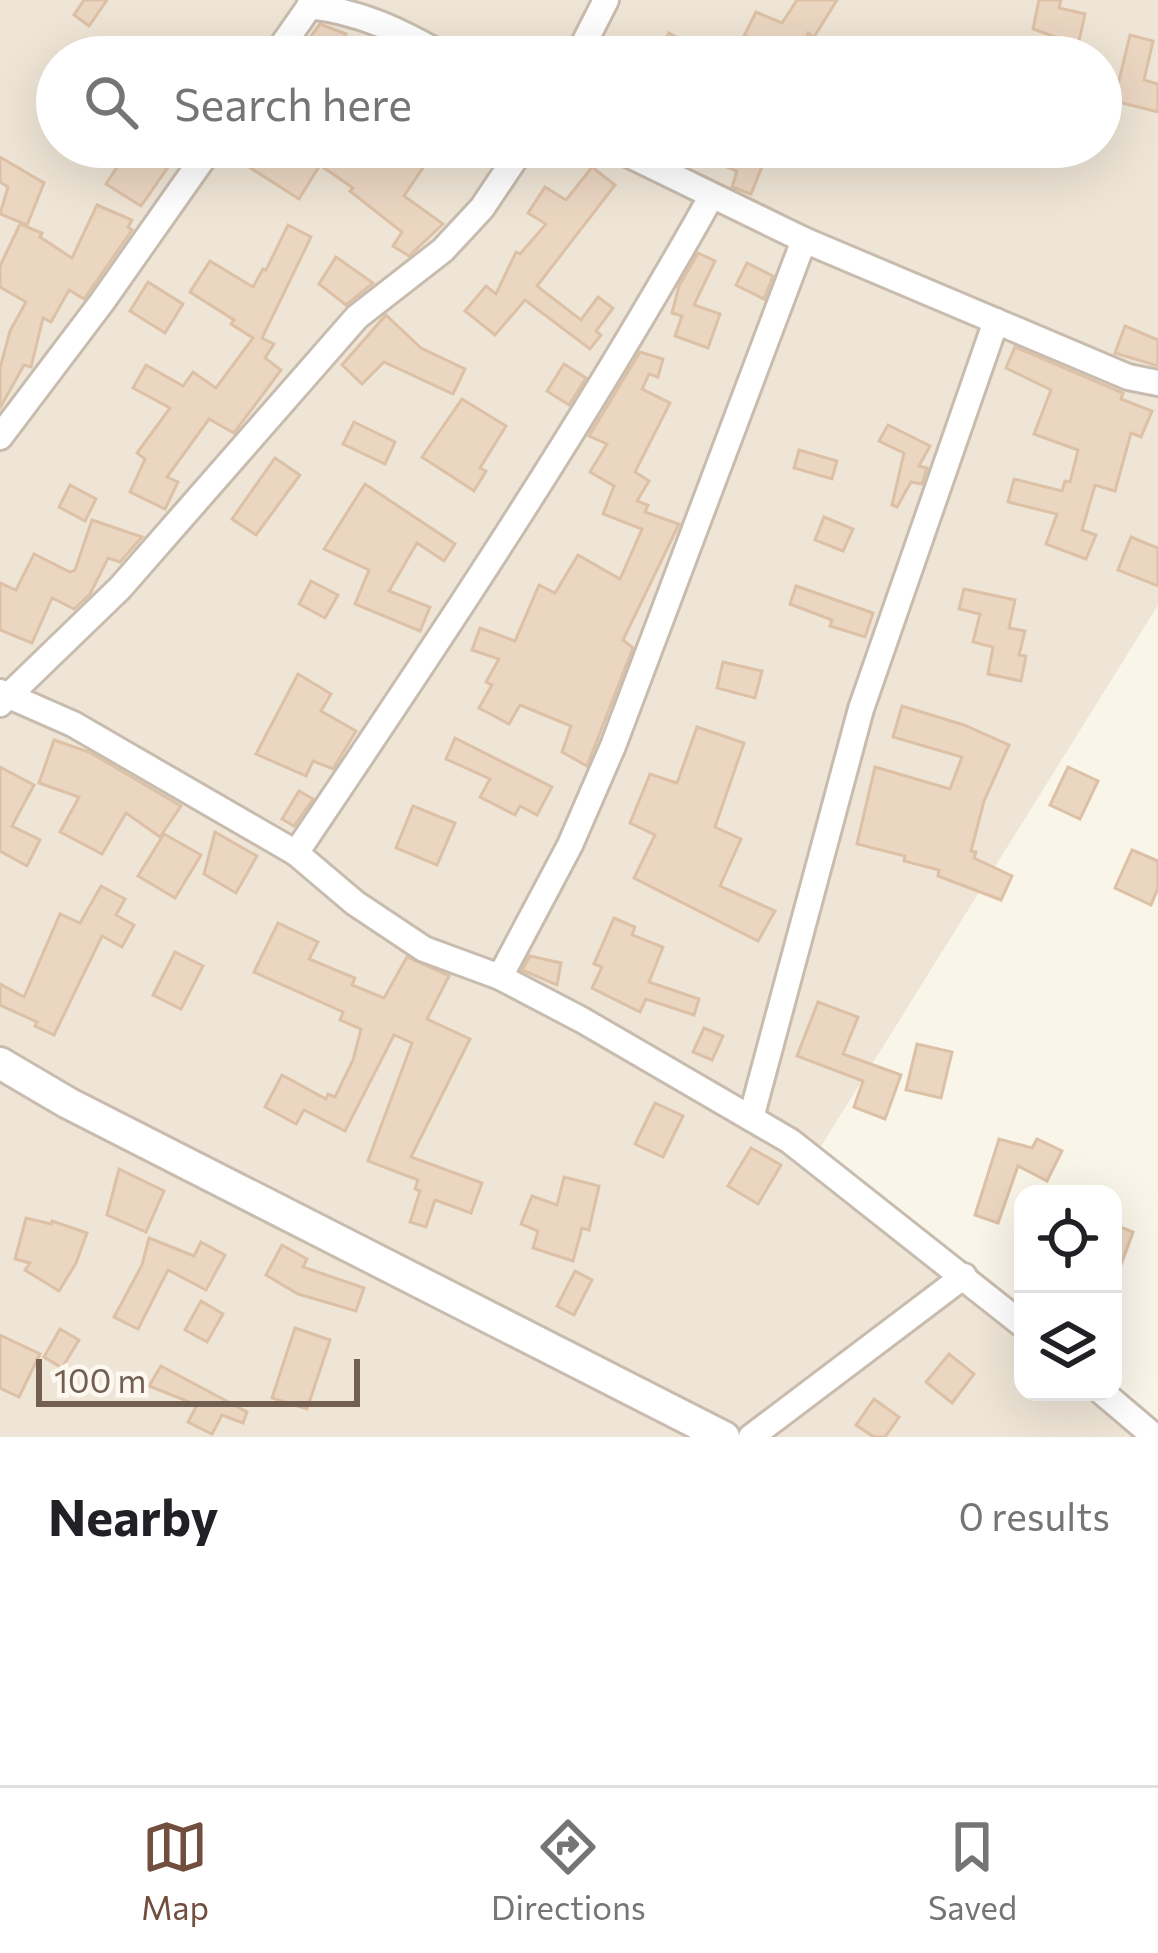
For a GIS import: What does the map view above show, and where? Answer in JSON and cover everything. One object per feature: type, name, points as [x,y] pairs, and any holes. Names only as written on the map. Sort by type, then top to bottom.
[{"type":"street","points":[[588,36],[606,0]]},
{"type":"street","points":[[288,36],[311,3],[351,11],[409,36]]},
{"type":"street","points":[[0,437],[196,168]]},
{"type":"street","points":[[509,168],[482,208],[443,250],[357,317],[120,587],[2,697],[73,724],[296,853],[355,903],[424,950],[500,977],[583,1020],[790,1141],[1014,1318]]},
{"type":"street","points":[[655,168],[804,241],[1128,377],[1158,383]]},
{"type":"street","points":[[296,853],[638,327],[711,196]]},
{"type":"street","points":[[500,977],[570,845],[613,746],[804,241]]},
{"type":"street","points":[[751,1118],[861,709],[996,321]]},
{"type":"street","points":[[0,1063],[68,1103],[724,1437]]},
{"type":"street","points":[[751,1437],[964,1276]]},
{"type":"street","points":[[1113,1401],[1155,1437]]},
{"type":"shaded area","points":[[0,0],[1158,0],[1158,605],[818,1151],[1014,1315],[1014,1401],[1116,1401],[1158,1437],[0,1437]]},
{"type":"building","points":[[84,0],[107,0],[89,26],[74,15]]},
{"type":"building","points":[[797,0],[837,0],[815,36],[744,36],[756,12],[782,23]]},
{"type":"building","points":[[1039,0],[1061,0],[1059,8],[1085,14],[1080,36],[1053,36],[1033,29]]},
{"type":"building","points":[[320,24],[346,34],[345,36],[311,36]]},
{"type":"building","points":[[1130,35],[1153,41],[1144,80],[1158,84],[1158,112],[1122,103],[1122,68]]},
{"type":"building","points":[[0,157],[44,183],[27,225],[0,214],[8,187],[0,182]]},
{"type":"building","points":[[116,168],[167,168],[141,206],[106,184]]},
{"type":"building","points":[[251,168],[318,168],[299,199]]},
{"type":"building","points":[[324,168],[423,168],[404,196],[443,224],[409,256],[393,246],[402,232],[350,191],[353,188]]},
{"type":"building","points":[[591,168],[615,185],[537,286],[581,320],[598,297],[613,308],[596,331],[601,335],[590,349],[525,300],[495,335],[465,311],[486,286],[496,294],[516,252],[520,254],[546,224],[528,213],[545,187],[566,200]]},
{"type":"building","points":[[730,168],[762,168],[751,194],[732,187],[737,171]]},
{"type":"building","points":[[97,205],[132,220],[128,227],[132,230],[84,299],[69,290],[51,322],[43,318],[31,367],[24,365],[0,408],[0,368],[10,331],[26,302],[0,287],[0,266],[20,224],[42,233],[40,237],[72,258]]},
{"type":"building","points":[[288,225],[311,237],[262,338],[274,344],[265,358],[281,370],[234,433],[209,419],[167,477],[178,482],[165,509],[130,492],[145,459],[137,453],[170,408],[133,388],[146,365],[183,386],[193,372],[216,388],[253,338],[190,292],[210,261],[253,287]]},
{"type":"building","points":[[698,253],[715,261],[694,305],[720,314],[708,348],[675,336],[682,316],[672,313],[679,286]]},
{"type":"building","points":[[336,257],[373,283],[346,305],[319,284]]},
{"type":"building","points":[[747,263],[773,276],[764,299],[736,285]]},
{"type":"building","points":[[148,282],[183,304],[165,333],[130,311]]},
{"type":"building","points":[[386,315],[421,348],[465,369],[453,394],[384,362],[362,384],[342,365]]},
{"type":"building","points":[[1125,326],[1158,340],[1158,366],[1115,353]]},
{"type":"building","points":[[1015,347],[1123,393],[1121,399],[1152,411],[1141,437],[1131,433],[1115,491],[1095,485],[1082,530],[1096,535],[1086,559],[1046,544],[1057,514],[1008,502],[1014,479],[1062,491],[1065,481],[1070,482],[1078,450],[1034,434],[1051,390],[1006,368]]},
{"type":"building","points":[[640,352],[663,359],[658,377],[649,374],[642,389],[670,403],[635,472],[649,481],[637,501],[648,505],[645,512],[679,524],[623,640],[633,648],[587,766],[562,752],[571,726],[520,705],[509,724],[479,708],[499,659],[472,650],[480,628],[515,641],[539,585],[555,593],[578,555],[620,579],[642,529],[603,514],[614,486],[590,472],[607,444],[589,436]]},
{"type":"building","points":[[564,364],[586,378],[569,405],[547,391]]},
{"type":"building","points":[[462,399],[506,426],[480,468],[486,471],[474,491],[422,457]]},
{"type":"building","points":[[354,422],[395,442],[385,464],[343,444]]},
{"type":"building","points":[[888,425],[930,446],[919,466],[927,468],[922,484],[911,482],[897,507],[892,505],[904,453],[879,441]]},
{"type":"building","points":[[799,450],[837,461],[832,479],[794,468]]},
{"type":"building","points":[[275,458],[300,475],[256,535],[232,519]]},
{"type":"building","points":[[365,484],[455,544],[444,561],[417,543],[389,591],[430,607],[420,631],[355,604],[369,570],[324,549]]},
{"type":"building","points":[[70,485],[96,499],[85,521],[59,507]]},
{"type":"building","points":[[824,517],[853,529],[843,551],[815,540]]},
{"type":"building","points":[[92,520],[142,537],[120,562],[108,558],[90,594],[74,609],[52,598],[32,643],[0,630],[0,583],[16,590],[34,554],[70,572],[75,570]]},
{"type":"building","points":[[1131,537],[1158,548],[1158,586],[1118,570]]},
{"type":"building","points":[[311,581],[338,595],[325,618],[299,604]]},
{"type":"building","points":[[796,586],[873,613],[865,637],[830,626],[832,620],[790,604]]},
{"type":"building","points":[[964,589],[1015,600],[1009,628],[1025,631],[1019,655],[1026,656],[1021,681],[988,674],[993,647],[973,642],[980,614],[959,609]]},
{"type":"building","points":[[723,662],[762,671],[755,698],[717,688]]},
{"type":"building","points":[[298,674],[331,694],[321,711],[356,731],[333,769],[313,761],[306,776],[256,754]]},
{"type":"building","points":[[902,706],[1009,745],[984,801],[971,851],[976,852],[974,858],[1012,876],[1001,900],[938,876],[939,870],[904,861],[905,856],[857,844],[875,767],[950,789],[962,757],[893,737]]},
{"type":"building","points":[[697,727],[744,743],[715,827],[741,839],[720,886],[775,911],[758,941],[634,878],[655,835],[630,823],[650,774],[677,783]]},
{"type":"building","points":[[455,738],[552,787],[537,815],[520,806],[515,815],[480,797],[490,779],[446,759]]},
{"type":"building","points":[[54,740],[89,752],[181,806],[160,837],[126,813],[102,854],[60,832],[79,797],[39,783]]},
{"type":"building","points":[[0,767],[34,785],[12,826],[40,840],[27,866],[0,851]]},
{"type":"building","points":[[1068,767],[1098,781],[1080,819],[1050,805]]},
{"type":"building","points":[[299,791],[313,799],[294,826],[282,819]]},
{"type":"building","points":[[413,806],[455,823],[437,865],[396,848]]},
{"type":"building","points":[[215,832],[257,856],[236,893],[204,874]]},
{"type":"building","points":[[164,834],[201,855],[175,898],[138,876]]},
{"type":"building","points":[[1132,850],[1158,861],[1158,888],[1151,905],[1115,888]]},
{"type":"building","points":[[101,886],[125,899],[116,915],[134,925],[122,947],[102,936],[54,1035],[0,1005],[0,984],[24,997],[60,914],[80,923]]},
{"type":"building","points":[[614,918],[635,927],[632,935],[663,947],[649,982],[699,999],[694,1015],[646,999],[640,1012],[592,988],[602,967],[594,964]]},
{"type":"building","points":[[278,923],[318,942],[309,959],[355,978],[352,985],[384,998],[407,957],[449,976],[427,1019],[470,1039],[411,1157],[482,1183],[471,1213],[435,1200],[426,1227],[410,1222],[420,1191],[415,1189],[418,1180],[368,1161],[412,1043],[394,1035],[345,1131],[304,1110],[296,1124],[265,1107],[282,1075],[326,1099],[328,1094],[335,1097],[361,1029],[340,1020],[343,1012],[254,972]]},
{"type":"building","points":[[175,952],[203,966],[181,1009],[153,995]]},
{"type":"building","points":[[530,956],[561,963],[557,985],[522,970]]},
{"type":"building","points":[[818,1002],[858,1017],[843,1054],[901,1075],[885,1119],[854,1107],[863,1081],[797,1056]]},
{"type":"building","points":[[704,1028],[723,1036],[712,1060],[693,1052]]},
{"type":"building","points":[[917,1044],[952,1052],[941,1098],[906,1090]]},
{"type":"building","points":[[655,1103],[683,1116],[663,1157],[635,1144]]},
{"type":"building","points":[[999,1139],[1032,1148],[1037,1139],[1062,1151],[1047,1181],[1018,1166],[998,1223],[975,1215]]},
{"type":"building","points":[[751,1148],[781,1165],[758,1204],[728,1186]]},
{"type":"building","points":[[119,1169],[164,1191],[146,1232],[107,1215]]},
{"type":"building","points":[[564,1177],[599,1186],[589,1230],[582,1228],[573,1261],[533,1248],[538,1231],[521,1224],[532,1196],[557,1205]]},
{"type":"building","points":[[26,1218],[87,1233],[59,1291],[25,1270],[30,1263],[15,1259]]},
{"type":"building","points":[[1122,1228],[1133,1232],[1122,1262]]},
{"type":"building","points":[[149,1238],[194,1256],[201,1242],[225,1255],[206,1290],[168,1270],[138,1329],[114,1317],[142,1265]]},
{"type":"building","points":[[282,1245],[307,1259],[303,1267],[364,1288],[356,1311],[298,1294],[266,1275]]},
{"type":"building","points":[[575,1271],[592,1280],[574,1315],[557,1306]]},
{"type":"building","points":[[201,1301],[223,1314],[207,1342],[185,1330]]},
{"type":"building","points":[[295,1328],[330,1340],[307,1409],[272,1398]]},
{"type":"building","points":[[60,1329],[79,1340],[62,1368],[44,1357]]},
{"type":"building","points":[[0,1335],[40,1354],[19,1397],[0,1388]]},
{"type":"building","points":[[949,1354],[974,1374],[952,1403],[926,1382]]},
{"type":"building","points":[[161,1366],[247,1412],[243,1423],[222,1415],[212,1434],[188,1422],[197,1405],[149,1386]]},
{"type":"building","points":[[874,1399],[899,1417],[885,1437],[874,1437],[856,1425]]}]
